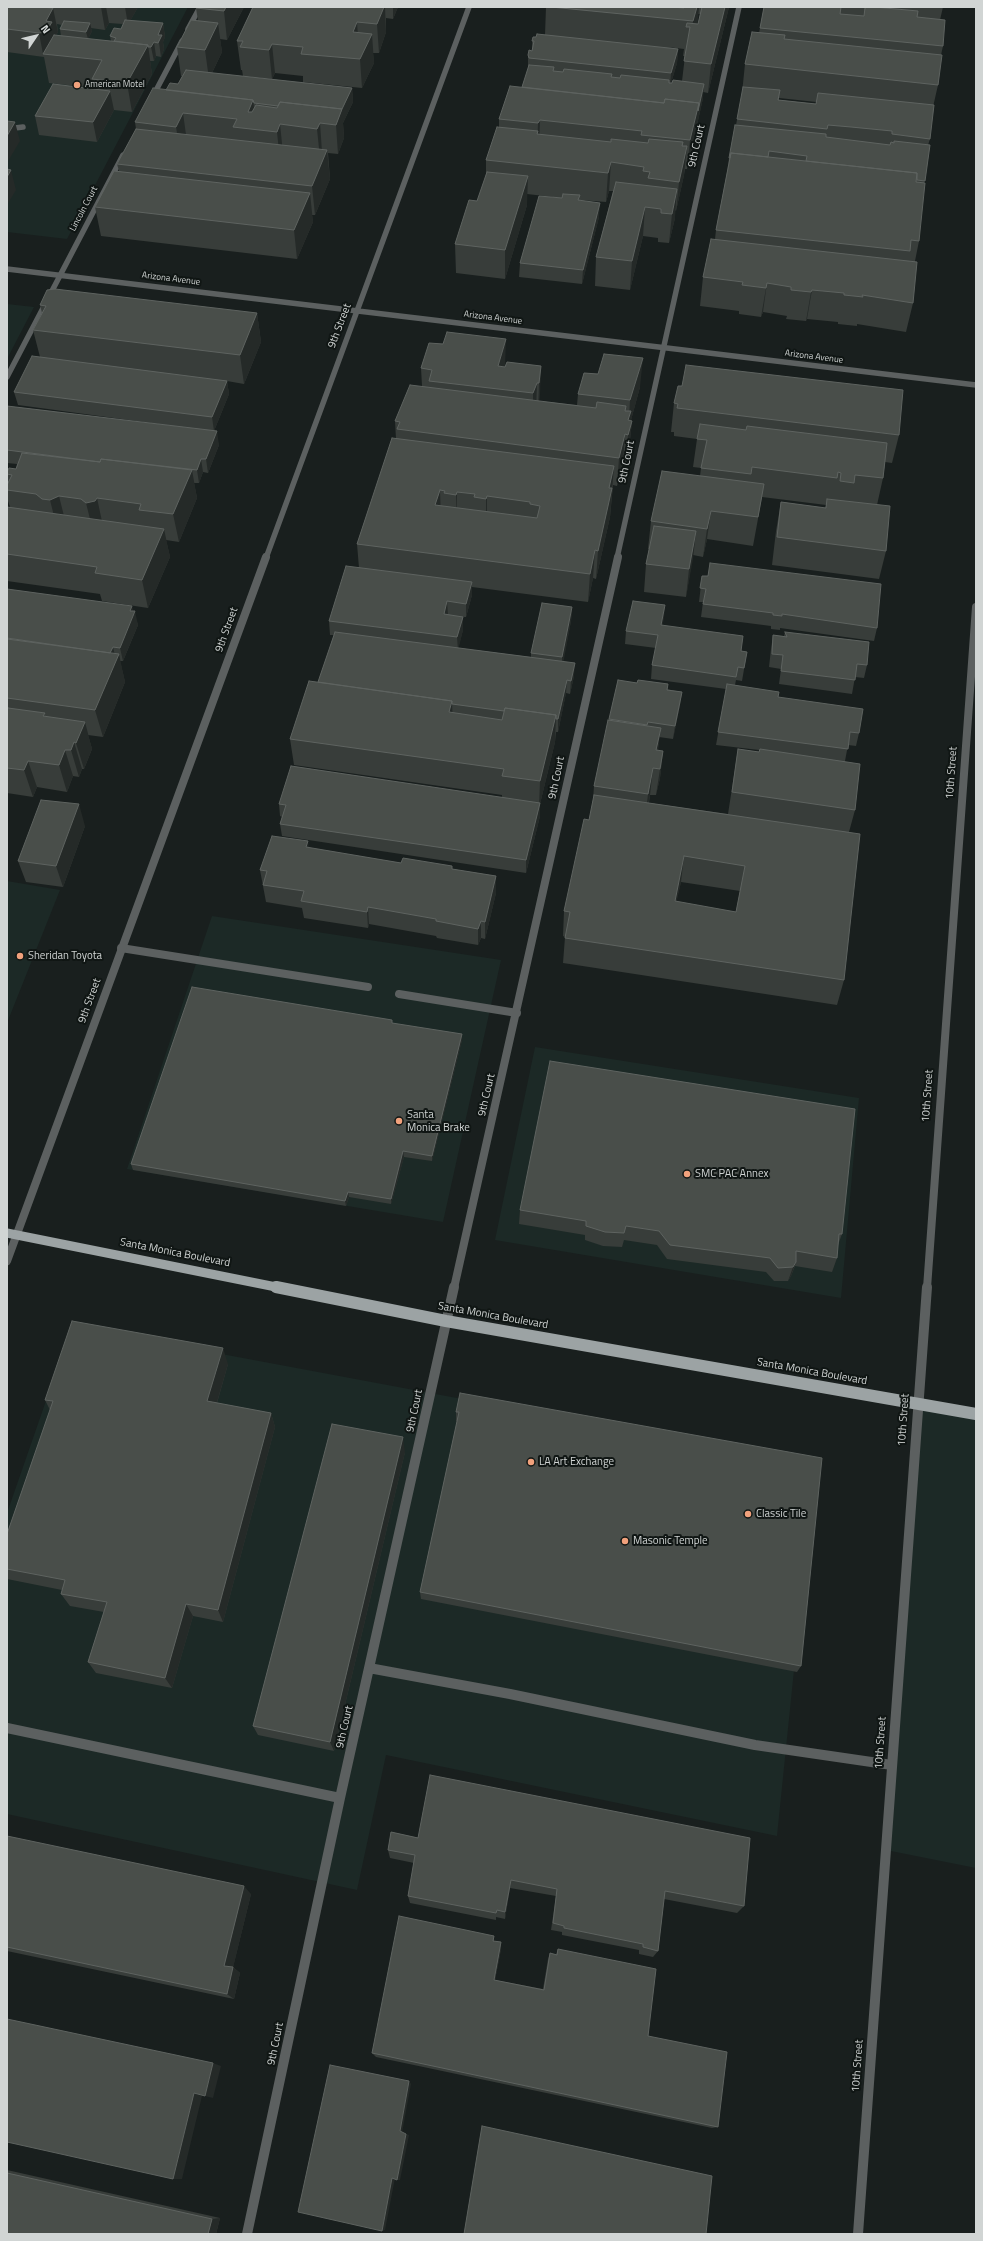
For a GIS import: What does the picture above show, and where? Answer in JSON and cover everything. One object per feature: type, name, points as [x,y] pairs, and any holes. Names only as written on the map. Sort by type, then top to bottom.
[{"type":"main road","name":"Santa Monica Boulevard","points":[[12,1234],[446,1321],[976,1414]]},
{"type":"street","points":[[149,105],[200,7]]},
{"type":"street","name":"9th Street","points":[[7,1261],[12,1234],[121,948],[469,7]]},
{"type":"street","name":"9th Court","points":[[247,2234],[340,1798],[446,1321],[517,1013],[739,7]]},
{"type":"street","points":[[7,129],[23,127]]},
{"type":"street","name":"Lincoln Court","points":[[7,377],[127,147]]},
{"type":"street","name":"Arizona Avenue","points":[[7,268],[976,386]]},
{"type":"street","name":"10th Street","points":[[858,2234],[976,607]]},
{"type":"street","points":[[121,948],[368,987]]},
{"type":"street","points":[[399,994],[517,1013]]},
{"type":"street","points":[[369,1668],[555,1704],[755,1746],[892,1765]]},
{"type":"street","points":[[7,1728],[340,1798]]},
{"type":"shaded area","points":[[7,7],[188,7],[67,239],[7,232]]},
{"type":"shaded area","points":[[7,304],[34,307],[7,359]]},
{"type":"shaded area","name":"Sheridan Toyota","points":[[7,881],[60,890],[7,1023]]},
{"type":"shaded area","points":[[212,916],[501,960],[443,1222],[127,1169]]},
{"type":"shaded area","name":"SMC PAC Annex","points":[[535,1047],[859,1098],[841,1298],[495,1240]]},
{"type":"shaded area","points":[[72,1326],[815,1465],[777,1836],[386,1755],[357,1890],[7,1814],[7,1513]]},
{"type":"shaded area","points":[[918,1404],[976,1414],[976,1868],[886,1850]]},
{"type":"building","points":[[7,7],[53,8],[46,21],[52,22],[46,32],[39,33],[7,29]]},
{"type":"building","points":[[226,7],[224,11],[196,8]]},
{"type":"building","points":[[253,7],[384,7],[377,24],[357,22],[353,32],[372,34],[360,59],[301,54],[303,47],[272,44],[269,50],[240,47],[243,41],[237,41]]},
{"type":"building","points":[[551,7],[684,8],[697,7],[693,21]]},
{"type":"building","points":[[702,7],[725,7],[711,64],[684,61],[690,27],[686,27],[687,23],[698,24]]},
{"type":"building","points":[[764,7],[841,7],[840,14],[864,16],[865,8],[867,7],[918,11],[917,17],[945,20],[943,46],[760,28]]},
{"type":"building","points":[[125,20],[163,23],[158,35],[162,35],[158,43],[154,42],[151,47],[148,47],[148,45],[114,41],[116,38],[110,36],[114,28],[121,29]]},
{"type":"building","points":[[191,20],[218,23],[205,50],[177,47]]},
{"type":"building","points":[[64,21],[90,23],[86,32],[60,29]]},
{"type":"building","points":[[752,32],[785,35],[784,39],[942,55],[938,85],[745,64]]},
{"type":"building","points":[[537,34],[678,49],[671,73],[529,58],[529,50],[532,51],[534,41],[532,41],[533,37],[536,37]]},
{"type":"building","points":[[54,35],[148,45],[127,83],[92,79],[102,60],[43,54]]},
{"type":"building","points":[[529,65],[554,67],[553,71],[563,72],[564,69],[612,74],[611,77],[620,78],[621,75],[669,80],[669,83],[672,83],[673,80],[704,84],[698,111],[699,103],[665,99],[664,103],[522,87]]},
{"type":"building","points":[[186,70],[352,88],[342,109],[280,102],[278,106],[254,103],[253,100],[166,90],[170,83],[178,84]]},
{"type":"building","points":[[53,84],[110,91],[93,122],[35,116]]},
{"type":"building","points":[[510,86],[664,103],[665,99],[699,103],[690,140],[641,135],[642,131],[540,120],[538,123],[499,119]]},
{"type":"building","points":[[743,87],[780,90],[778,100],[816,104],[818,93],[934,105],[930,139],[892,134],[892,131],[828,125],[827,129],[737,119]]},
{"type":"building","points":[[153,88],[253,100],[248,112],[252,112],[256,105],[277,108],[280,102],[342,109],[336,125],[320,123],[317,129],[280,124],[277,132],[233,127],[237,119],[183,113],[176,127],[135,122]]},
{"type":"building","points":[[7,121],[15,122],[7,136]]},
{"type":"building","points":[[735,125],[826,134],[826,137],[890,145],[891,142],[894,143],[894,141],[930,145],[925,181],[917,180],[917,173],[806,161],[807,156],[769,151],[768,157],[731,153],[729,158]]},
{"type":"building","points":[[497,127],[538,131],[537,134],[611,142],[611,139],[648,143],[649,139],[683,142],[682,146],[687,146],[679,182],[648,178],[650,172],[643,171],[644,167],[611,162],[608,173],[486,160]]},
{"type":"building","points":[[136,129],[327,150],[312,186],[117,164]]},
{"type":"building","points":[[731,153],[917,173],[916,182],[925,183],[919,241],[911,240],[910,251],[716,230]]},
{"type":"building","points":[[7,169],[11,170],[7,177]]},
{"type":"building","points":[[114,171],[310,193],[294,230],[95,207]]},
{"type":"building","points":[[487,172],[528,176],[505,250],[455,244],[469,200],[477,201]]},
{"type":"building","points":[[616,182],[677,189],[672,214],[661,213],[661,209],[645,207],[632,261],[596,257]]},
{"type":"building","points":[[563,194],[580,195],[578,200],[600,203],[583,270],[520,263],[539,196],[562,198]]},
{"type":"building","points":[[711,239],[917,262],[913,303],[862,295],[863,297],[844,295],[844,293],[791,290],[791,287],[767,283],[766,288],[742,285],[743,282],[703,277]]},
{"type":"building","points":[[55,289],[257,313],[240,355],[33,330],[46,306],[40,305],[47,290]]},
{"type":"building","points":[[447,332],[506,339],[498,366],[505,367],[507,362],[541,366],[539,383],[537,383],[533,393],[429,381],[432,370],[421,368],[429,343],[443,344]]},
{"type":"building","points":[[604,354],[643,358],[630,400],[578,394],[584,373],[598,374]]},
{"type":"building","points":[[32,356],[227,381],[212,417],[14,392]]},
{"type":"building","points":[[686,365],[903,390],[899,435],[677,408],[678,404],[674,403],[678,386],[682,386]]},
{"type":"building","points":[[410,385],[596,408],[597,402],[626,406],[625,411],[631,411],[628,420],[632,421],[628,435],[625,434],[619,458],[397,429],[400,422],[395,421]]},
{"type":"building","points":[[7,406],[217,431],[206,459],[201,459],[197,470],[101,459],[100,462],[7,450]]},
{"type":"building","points":[[700,424],[746,430],[747,426],[887,443],[883,478],[855,475],[854,483],[840,481],[841,473],[838,472],[837,478],[752,467],[751,474],[701,468],[707,440],[697,439]]},
{"type":"building","points":[[392,438],[614,466],[609,488],[612,488],[598,551],[595,550],[590,574],[357,544]],"holes":[[[440,490],[445,491],[444,493],[456,495],[457,492],[475,494],[474,497],[486,499],[487,496],[530,502],[530,504],[540,506],[537,518],[435,505]]]},
{"type":"building","points":[[22,453],[100,462],[101,459],[192,470],[173,514],[139,510],[141,504],[97,498],[95,501],[86,503],[81,499],[59,496],[50,500],[42,499],[36,494],[7,490],[7,485],[12,475],[7,474],[7,472],[9,468],[16,469]]},
{"type":"building","points":[[662,471],[764,484],[758,517],[711,511],[707,529],[651,521]]},
{"type":"building","points":[[827,499],[890,506],[886,551],[777,537],[781,502],[826,508]]},
{"type":"building","points":[[7,507],[164,529],[142,580],[95,573],[97,567],[7,554]]},
{"type":"building","points":[[654,526],[696,531],[689,569],[646,564]]},
{"type":"building","points":[[710,563],[881,584],[877,628],[782,614],[782,616],[773,615],[773,613],[703,604],[706,589],[700,588],[702,576],[708,576]]},
{"type":"building","points":[[346,566],[472,582],[466,604],[447,601],[444,614],[463,617],[457,637],[329,621]]},
{"type":"building","points":[[7,589],[132,606],[130,611],[135,611],[120,648],[113,647],[110,653],[7,638]]},
{"type":"building","points":[[633,601],[665,605],[661,625],[743,636],[741,651],[747,652],[744,668],[738,667],[736,677],[652,665],[658,635],[626,631]]},
{"type":"building","points":[[542,603],[572,607],[562,657],[531,653]]},
{"type":"building","points":[[335,632],[575,663],[571,681],[567,680],[558,719],[556,719],[556,715],[505,708],[504,711],[452,704],[452,701],[318,682]]},
{"type":"building","points":[[785,632],[869,642],[867,665],[857,664],[855,680],[781,671],[783,655],[772,654],[773,635],[787,637]]},
{"type":"building","points":[[7,639],[119,654],[95,710],[7,698]]},
{"type":"building","points":[[618,680],[637,683],[638,680],[668,684],[667,690],[682,692],[675,726],[648,722],[647,725],[609,719]]},
{"type":"building","points":[[309,681],[452,701],[449,712],[502,720],[505,708],[556,715],[540,781],[502,776],[504,769],[290,739]]},
{"type":"building","points":[[727,684],[779,692],[778,697],[863,709],[859,733],[850,732],[848,749],[718,732]]},
{"type":"building","points":[[8,708],[45,713],[43,716],[85,722],[76,743],[74,742],[71,750],[65,750],[59,765],[28,761],[24,770],[7,768]]},
{"type":"building","points":[[608,720],[661,728],[656,750],[663,751],[660,769],[653,768],[648,794],[594,786]]},
{"type":"building","points":[[738,749],[759,752],[760,749],[860,764],[855,810],[732,792]]},
{"type":"building","points":[[291,766],[540,803],[526,860],[280,824],[286,805],[279,804]]},
{"type":"building","points":[[594,795],[860,834],[844,980],[565,938],[570,912],[564,911],[584,819],[589,820]],"holes":[[[684,856],[745,866],[736,912],[675,901]]]},
{"type":"building","points":[[41,800],[79,804],[56,866],[18,861]]},
{"type":"building","points":[[272,836],[308,841],[306,847],[401,863],[403,858],[452,866],[452,869],[496,876],[485,922],[481,921],[478,929],[436,921],[436,919],[368,907],[367,912],[301,901],[304,891],[263,885],[267,871],[260,870]]},
{"type":"building","points":[[192,987],[392,1020],[392,1023],[462,1034],[432,1156],[403,1151],[391,1199],[348,1192],[345,1201],[131,1164]]},
{"type":"building","name":"SMC PAC Annex","points":[[550,1061],[855,1109],[842,1234],[839,1234],[837,1258],[796,1251],[796,1262],[793,1267],[778,1268],[770,1258],[670,1245],[659,1231],[626,1226],[624,1233],[605,1232],[586,1226],[586,1221],[520,1210]]},
{"type":"building","points":[[72,1321],[223,1348],[207,1401],[271,1413],[218,1610],[186,1604],[165,1678],[88,1662],[107,1602],[61,1594],[65,1580],[7,1569],[7,1534],[53,1401],[45,1400]]},
{"type":"building","points":[[460,1393],[822,1458],[801,1666],[420,1592],[459,1412],[456,1412]]},
{"type":"building","points":[[332,1424],[403,1437],[330,1742],[253,1726]]},
{"type":"building","points":[[430,1775],[750,1838],[744,1906],[665,1891],[658,1951],[643,1947],[643,1944],[564,1928],[564,1926],[553,1923],[557,1889],[511,1880],[505,1912],[497,1910],[496,1913],[408,1896],[415,1855],[388,1850],[391,1832],[418,1838]]},
{"type":"building","points":[[7,1836],[244,1886],[224,1966],[233,1967],[227,1994],[7,1947]]},
{"type":"building","points":[[399,1916],[494,1936],[493,1941],[501,1942],[494,1980],[544,1990],[550,1953],[557,1955],[558,1949],[656,1969],[648,2036],[727,2052],[718,2127],[372,2053]]},
{"type":"building","points":[[7,2019],[213,2063],[205,2096],[194,2093],[173,2179],[7,2142]]},
{"type":"building","points":[[330,2065],[409,2081],[400,2131],[406,2134],[397,2180],[392,2178],[382,2231],[298,2212]]},
{"type":"building","points":[[482,2126],[712,2176],[706,2234],[464,2234]]},
{"type":"building","points":[[7,2173],[212,2219],[208,2234],[7,2234]]},
{"type":"place","name":"American Motel","points":[[77,85]]},
{"type":"place","name":"Sheridan Toyota","points":[[20,956]]},
{"type":"place","name":"Santa Monica Brake","points":[[399,1121]]},
{"type":"place","name":"SMC PAC Annex","points":[[687,1174]]},
{"type":"place","name":"LA Art Exchange","points":[[531,1462]]},
{"type":"place","name":"Classic Tile","points":[[748,1514]]},
{"type":"place","name":"Masonic Temple","points":[[625,1541]]}]
